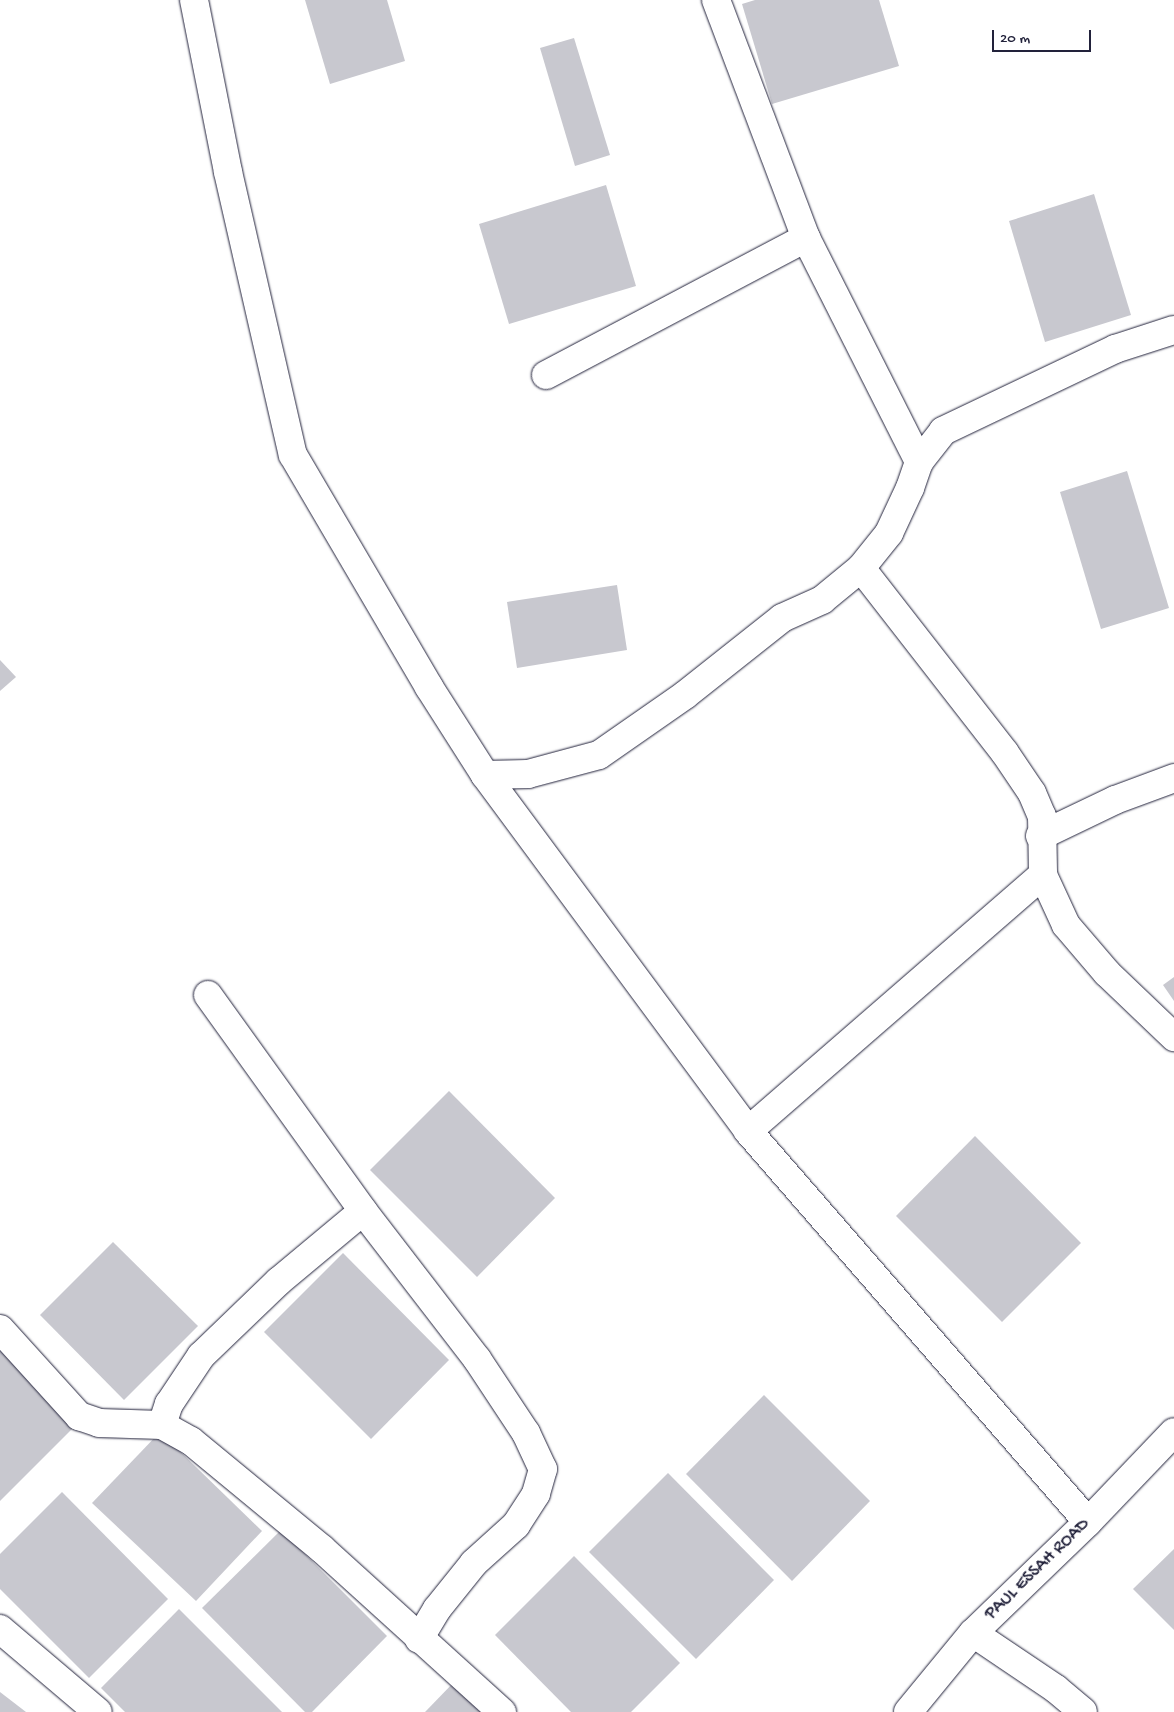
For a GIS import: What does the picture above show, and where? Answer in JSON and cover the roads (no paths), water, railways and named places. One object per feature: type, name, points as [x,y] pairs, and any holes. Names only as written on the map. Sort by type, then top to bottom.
[{"type":"street","points":[[194,0],[228,172],[293,455],[428,687],[485,775],[748,1130],[1088,1522]]},
{"type":"street","points":[[716,0],[806,238],[918,462]]},
{"type":"street","points":[[546,375],[806,238]]},
{"type":"street","points":[[485,775],[528,774],[599,755],[685,695],[782,618],[822,600],[861,568],[888,533],[910,488],[918,462],[943,431],[1115,348],[1174,330]]},
{"type":"street","points":[[861,568],[1010,761],[1032,793],[1042,816],[1040,836],[1043,876],[1066,925],[1078,940],[1174,1037]]},
{"type":"street","points":[[1040,836],[1115,800],[1174,778]]},
{"type":"street","points":[[748,1130],[1043,876]]},
{"type":"street","points":[[208,995],[363,1211],[477,1360],[526,1434],[543,1469],[536,1494],[516,1525],[474,1564],[437,1609],[419,1639]]},
{"type":"street","points":[[162,1425],[168,1404],[201,1356],[279,1281],[363,1211]]},
{"type":"street","points":[[0,1329],[79,1416],[99,1424],[162,1425],[177,1431],[252,1488],[502,1712]]},
{"type":"street","name":"PAUL ESSAH ROAD","points":[[908,1712],[973,1633],[1088,1522],[1174,1432]]},
{"type":"street","points":[[0,1629],[98,1712]]},
{"type":"street","points":[[973,1633],[1056,1689],[1083,1712]]}]
